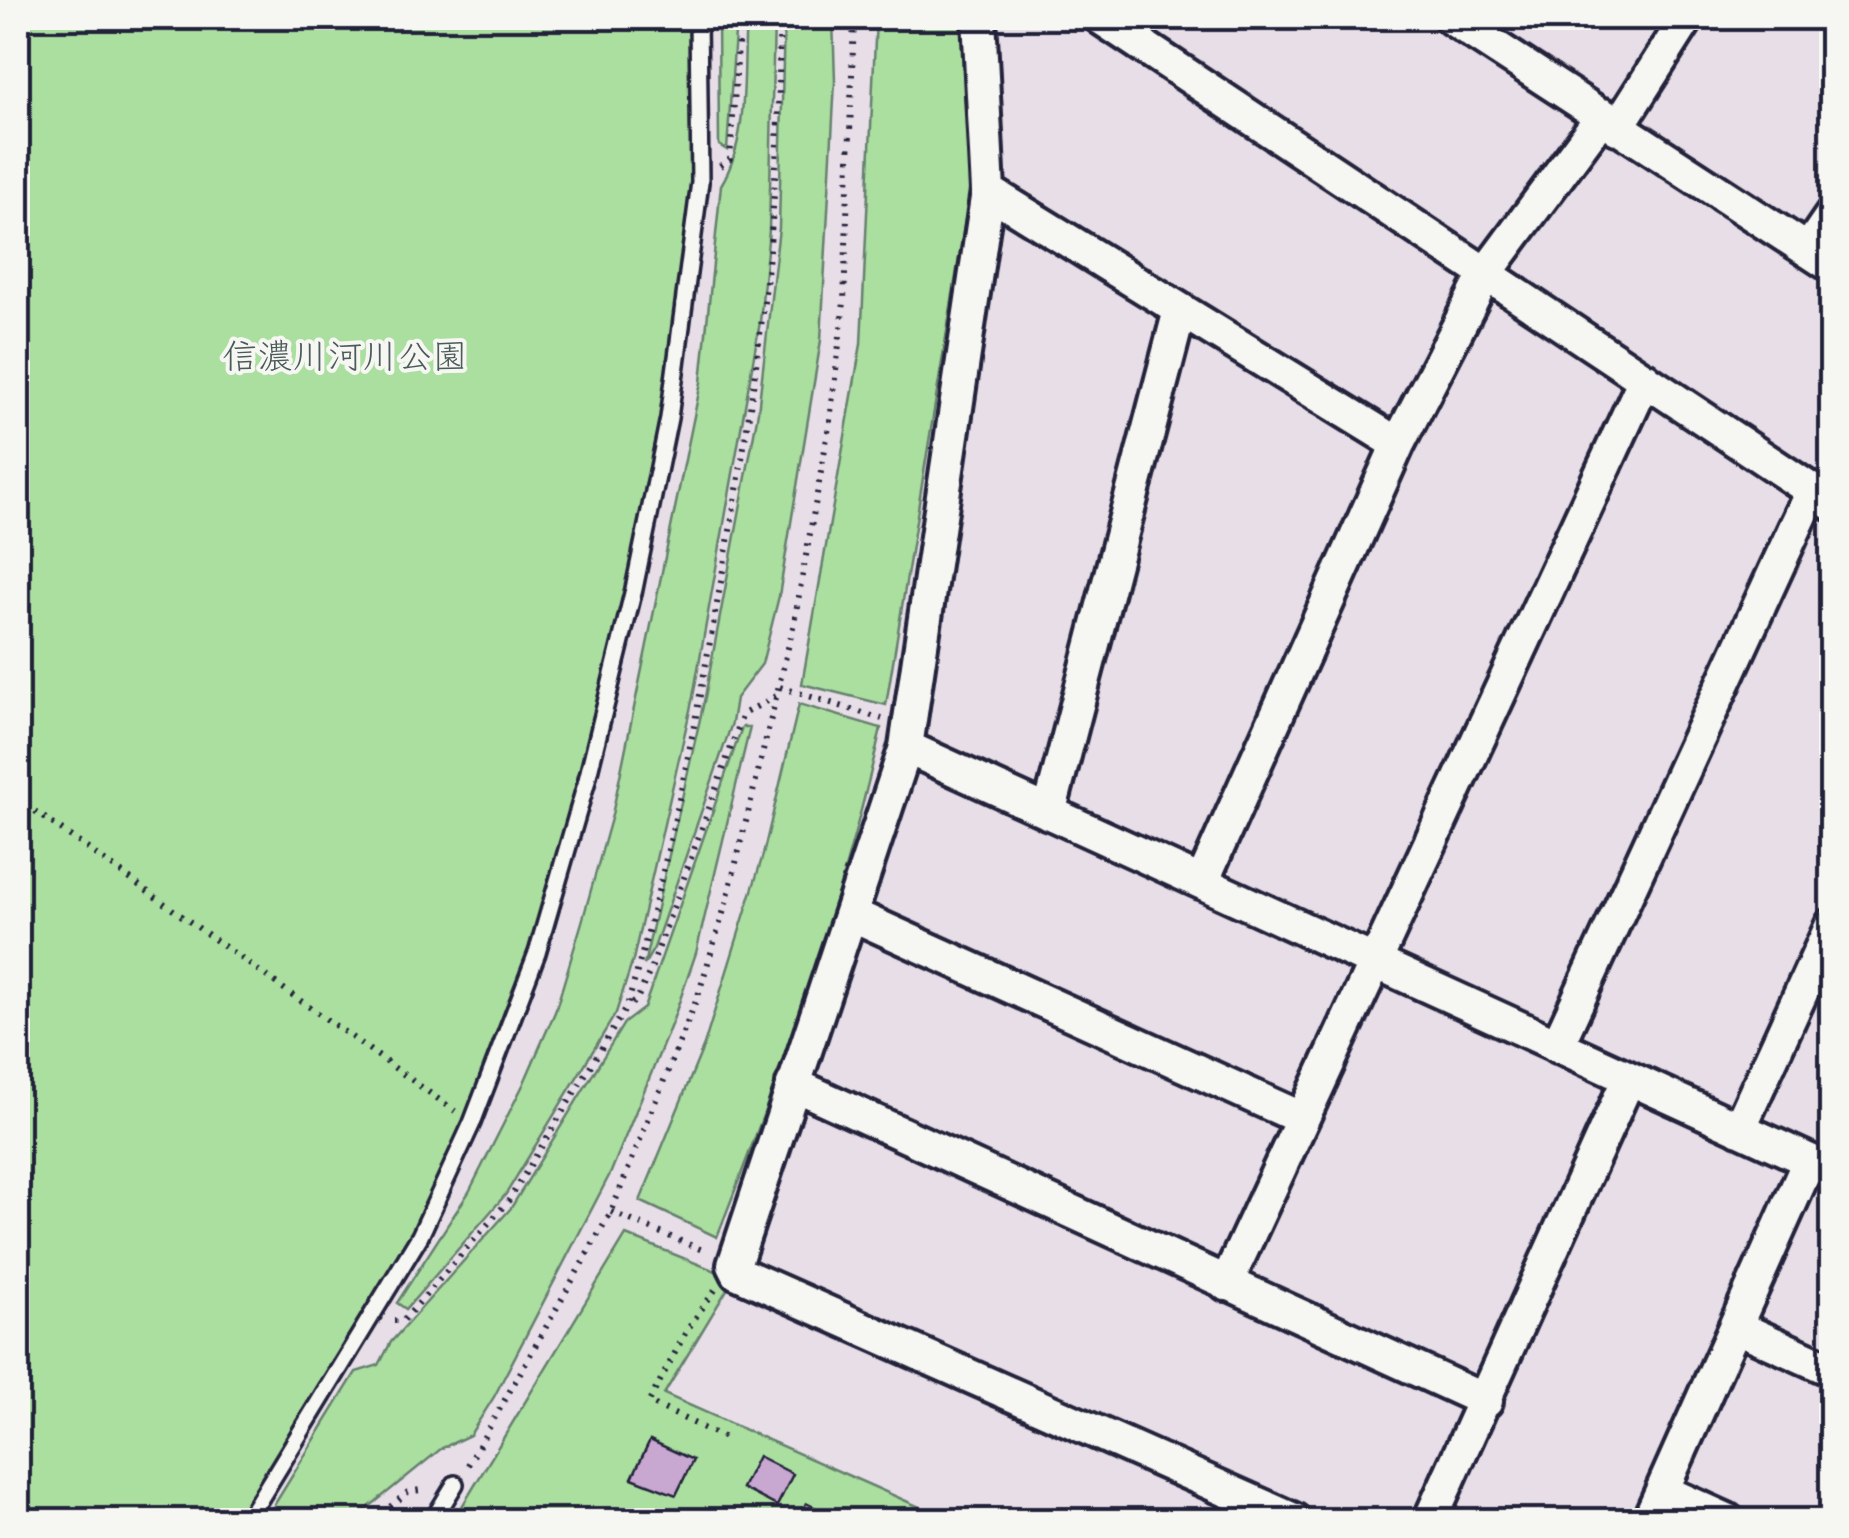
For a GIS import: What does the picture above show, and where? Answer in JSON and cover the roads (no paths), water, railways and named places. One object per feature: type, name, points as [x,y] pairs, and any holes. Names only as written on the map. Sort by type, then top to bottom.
[{"type":"street","points":[[979,18],[988,191],[906,737],[793,1084],[724,1260],[738,1273],[1294,1520]]},
{"type":"street","points":[[1100,18],[1822,498],[1557,1046]]},
{"type":"street","points":[[1451,18],[1820,258],[1832,216]]},
{"type":"street","points":[[1202,882],[1398,444],[1486,273],[1610,122],[1687,18]]},
{"type":"street","points":[[988,191],[1398,444]]},
{"type":"street","points":[[1050,813],[1180,310]]},
{"type":"street","points":[[1226,1284],[1645,379]]},
{"type":"street","points":[[906,737],[1050,813],[1820,1166],[1736,1327],[1656,1506],[1727,1520]]},
{"type":"street","points":[[851,914],[1301,1118]]},
{"type":"street","points":[[1738,1128],[1832,925]]},
{"type":"street","points":[[1430,1520],[1629,1078]]},
{"type":"street","points":[[793,1084],[1486,1400]]},
{"type":"street","points":[[1736,1327],[1832,1370]]},
{"type":"lane","points":[[247,1520],[420,1236],[472,1123],[537,952],[586,784],[626,624],[669,418],[700,182],[698,18]]},
{"type":"lane","points":[[433,1520],[455,1484]]},
{"type":"park label","name":"信濃川河川公園","points":[[345,359]]}]
